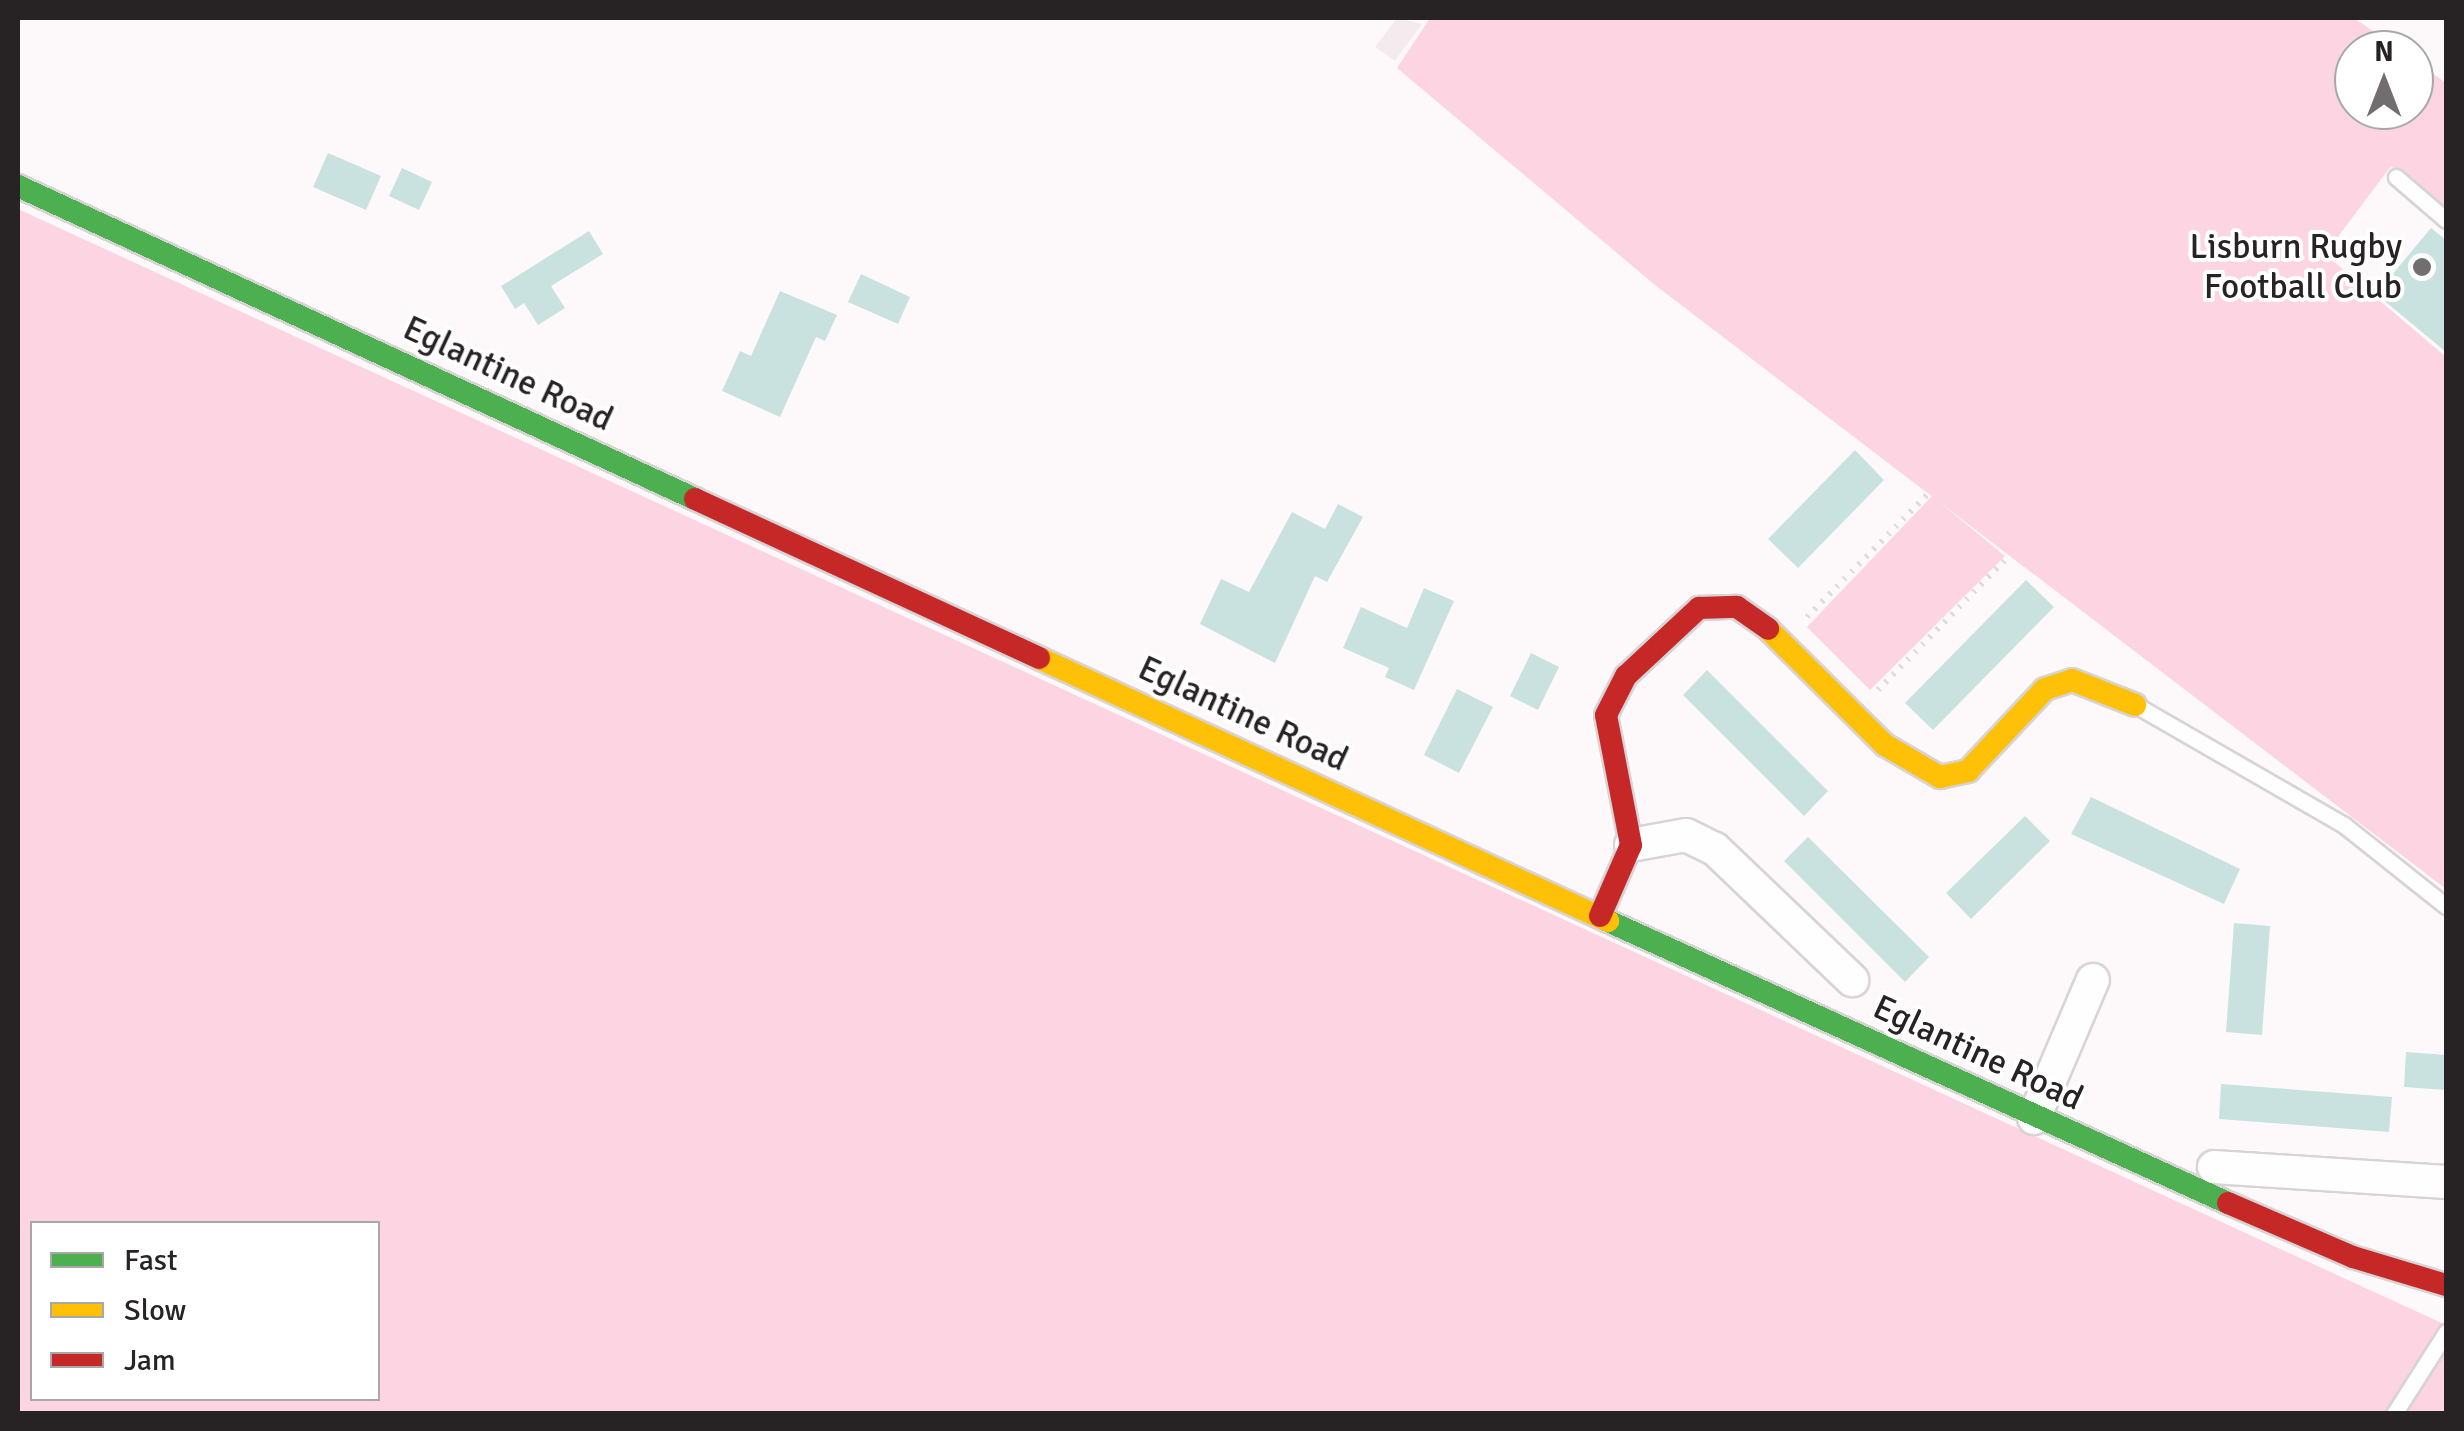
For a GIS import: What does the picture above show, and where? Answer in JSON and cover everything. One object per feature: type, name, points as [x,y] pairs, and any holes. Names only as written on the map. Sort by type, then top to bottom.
[{"type":"street","name":"Eglantine Road","points":[[18,186],[2034,1118],[2353,1257],[2446,1286]]},
{"type":"street","points":[[1600,916],[1631,845],[1606,743],[1606,714],[1626,676],[1698,608],[1737,607],[1782,642],[1885,745],[1940,777],[1968,771],[2045,689],[2072,680],[2135,706]]},
{"type":"street","points":[[1631,845],[1686,835],[1714,850],[1852,980]]},
{"type":"street","points":[[2034,1118],[2093,980]]},
{"type":"street","points":[[2214,1167],[2446,1182]]},
{"type":"lane","points":[[2396,177],[2446,220]]},
{"type":"lane","points":[[2135,706],[2344,825],[2446,906]]},
{"type":"lane","points":[[2394,1414],[2446,1332]]},
{"type":"path","points":[[1782,642],[1929,493]]},
{"type":"path","points":[[1854,714],[2007,558]]},
{"type":"shaded area","points":[[1397,18],[1422,24],[1395,61],[1375,47]]},
{"type":"shaded area","points":[[1430,18],[2354,18],[2371,30],[2334,30],[2334,130],[2434,130],[2434,74],[2446,83],[2446,209],[2391,166],[2325,254],[2446,357],[2446,889],[1655,285],[1397,68]]},
{"type":"shaded area","points":[[18,209],[2446,1325],[2446,1414],[18,1414]]},
{"type":"shaded area","points":[[1932,496],[2005,556],[1870,690],[1807,627]]},
{"type":"building","points":[[328,153],[381,176],[366,210],[313,187]]},
{"type":"building","points":[[402,168],[432,182],[419,210],[389,196]]},
{"type":"building","name":"Lisburn Rugby Football Club","points":[[2431,228],[2446,240],[2446,352],[2376,294]]},
{"type":"building","points":[[589,231],[603,254],[551,286],[565,308],[538,325],[524,303],[515,309],[501,286]]},
{"type":"building","points":[[861,274],[910,297],[898,324],[848,302]]},
{"type":"building","points":[[780,291],[837,315],[825,341],[816,337],[780,417],[722,391],[740,351],[751,356]]},
{"type":"building","points":[[1855,450],[1884,480],[1798,568],[1768,539]]},
{"type":"building","points":[[1338,504],[1363,517],[1327,582],[1315,576],[1275,663],[1200,624],[1221,579],[1249,592],[1292,512],[1325,529]]},
{"type":"building","points":[[2026,580],[2054,607],[1933,730],[1905,703]]},
{"type":"building","points":[[1424,588],[1454,601],[1414,690],[1385,677],[1389,668],[1343,648],[1361,607],[1407,628]]},
{"type":"building","points":[[1531,653],[1559,667],[1538,710],[1510,696]]},
{"type":"building","points":[[1707,670],[1828,791],[1804,816],[1683,695]]},
{"type":"building","points":[[1457,689],[1493,707],[1459,773],[1424,755]]},
{"type":"building","points":[[2091,797],[2240,869],[2224,904],[2071,834]]},
{"type":"building","points":[[2025,816],[2050,841],[1971,919],[1946,893]]},
{"type":"building","points":[[1808,837],[1929,957],[1905,982],[1784,861]]},
{"type":"building","points":[[2234,923],[2270,926],[2262,1035],[2226,1032]]},
{"type":"building","points":[[2406,1052],[2446,1055],[2446,1090],[2404,1087]]},
{"type":"building","points":[[2221,1084],[2392,1097],[2389,1132],[2219,1119]]},
{"type":"traffic: fast","points":[[18,186],[695,499]]},
{"type":"traffic: fast","points":[[1608,921],[2228,1203]]},
{"type":"traffic: slow","points":[[1768,629],[1885,745],[1940,777],[1968,771],[2045,689],[2072,680],[2135,705]]},
{"type":"traffic: slow","points":[[1039,658],[1608,921]]},
{"type":"traffic: jam","points":[[695,499],[1039,658]]},
{"type":"traffic: jam","points":[[1600,916],[1631,845],[1606,715],[1626,676],[1699,608],[1737,607],[1768,629]]},
{"type":"traffic: jam","points":[[2228,1203],[2353,1257],[2446,1285]]},
{"type":"place","name":"Lisburn Rugby Football Club","points":[[2422,267]]}]
